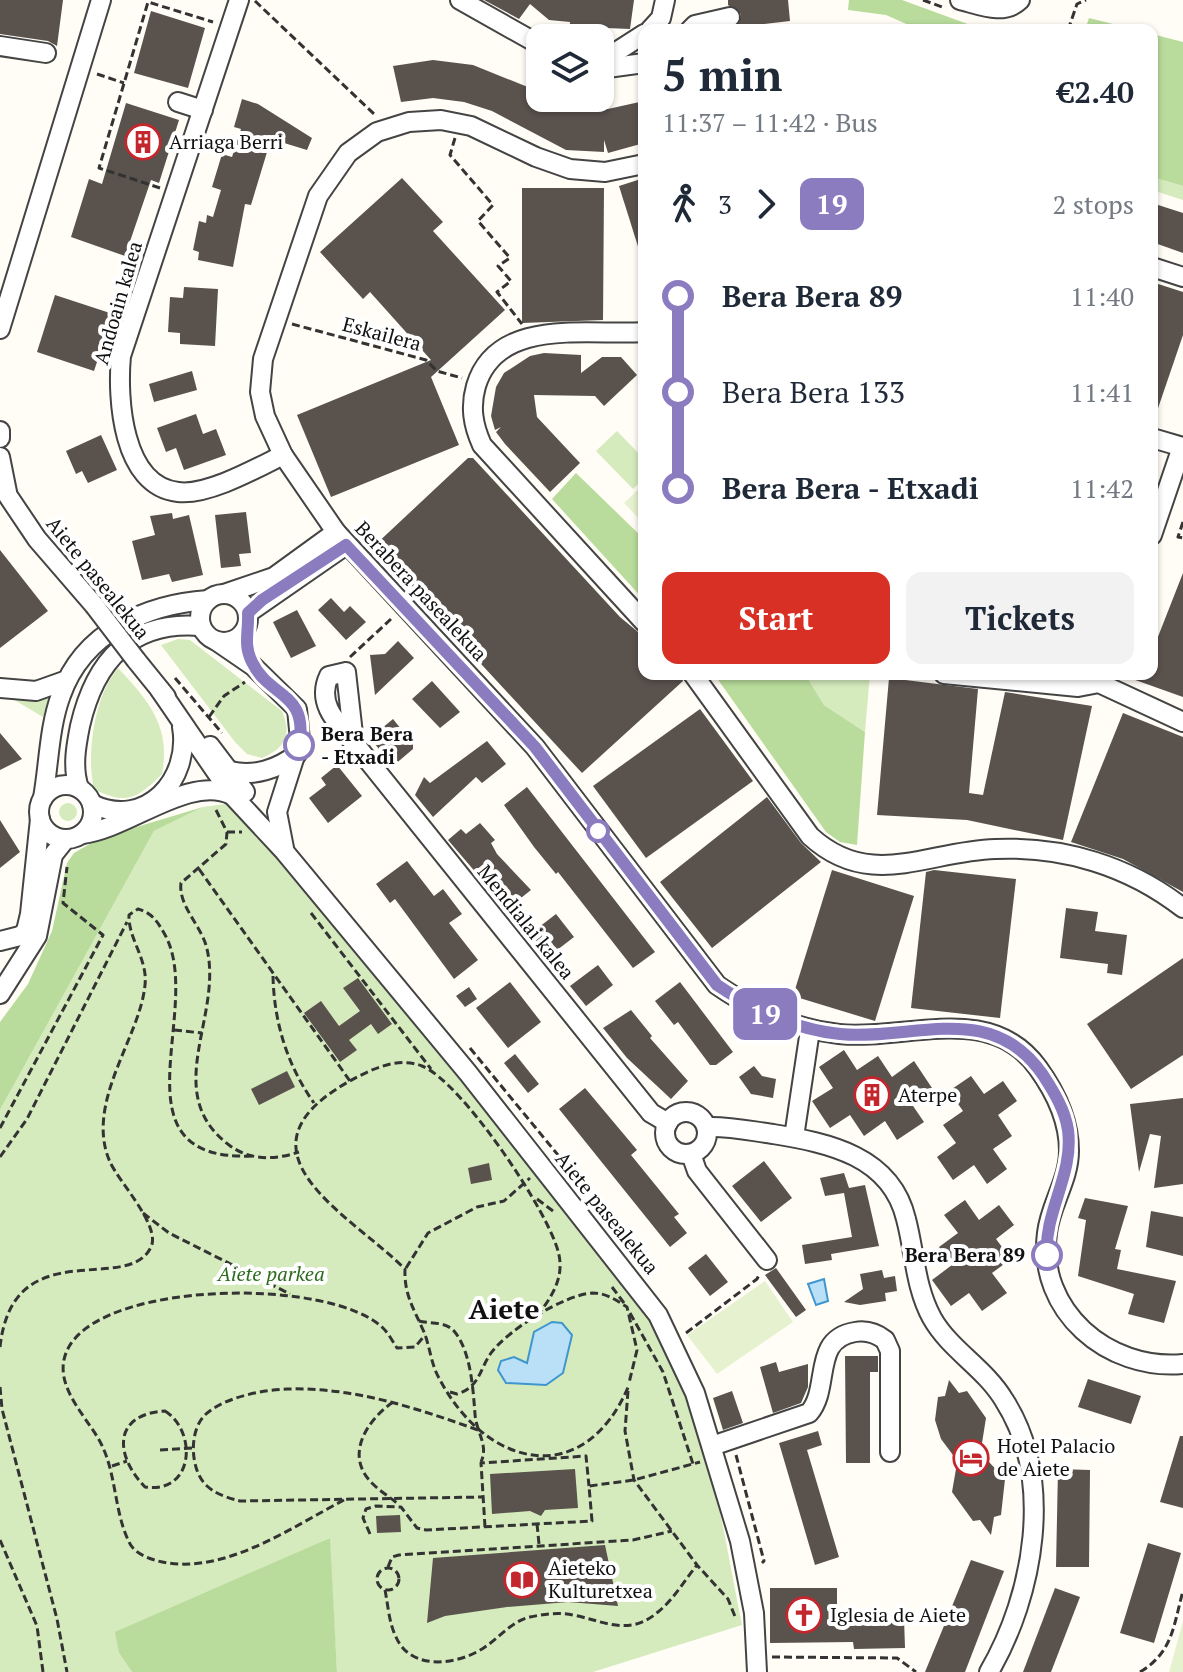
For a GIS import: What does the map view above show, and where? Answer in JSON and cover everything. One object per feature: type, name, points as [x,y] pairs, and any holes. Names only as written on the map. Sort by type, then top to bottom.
[{"type":"street","points":[[0,329],[101,0]]},
{"type":"street","name":"Andoain kalea","points":[[239,0],[121,356],[118,392],[128,442],[153,480],[166,490],[180,493],[202,490],[283,455]]},
{"type":"street","points":[[460,0],[526,37]]},
{"type":"street","points":[[656,24],[661,18],[665,0]]},
{"type":"street","points":[[960,0],[1013,7],[1020,0]]},
{"type":"street","points":[[699,24],[730,17]]},
{"type":"street","points":[[614,53],[638,38]]},
{"type":"street","points":[[0,46],[46,53]]},
{"type":"street","points":[[614,67],[638,64]]},
{"type":"street","points":[[178,102],[203,110]]},
{"type":"street","name":"Berabera pasealekua","points":[[638,165],[605,172],[570,169],[459,122],[425,120],[389,128],[348,153],[326,180],[263,359],[260,392],[265,416],[283,455],[341,539],[535,747],[717,985],[758,1011],[810,1030],[870,1036],[936,1026],[966,1028],[996,1036],[1035,1064],[1061,1107],[1067,1128],[1069,1154],[1051,1213],[1046,1243],[1051,1279],[1060,1301],[1085,1335],[1104,1348],[1147,1364],[1183,1364]]},
{"type":"street","points":[[1158,269],[1183,277]]},
{"type":"street","points":[[638,332],[531,337],[500,350],[477,382],[472,408],[474,427],[482,445],[638,615]]},
{"type":"street","points":[[0,431],[0,438]]},
{"type":"street","points":[[1158,440],[1182,447],[1158,517]]},
{"type":"street","name":"Aiete pasealekua","points":[[0,457],[3,488],[37,539],[230,771],[284,851]]},
{"type":"street","points":[[25,933],[55,718],[67,680],[91,648],[128,619],[171,604],[216,597],[274,577],[341,539]]},
{"type":"street","points":[[218,642],[234,640],[262,600],[341,539]]},
{"type":"street","points":[[201,626],[201,612],[216,597],[239,599],[246,622],[252,672]]},
{"type":"street","points":[[181,724],[181,769],[161,794],[130,810],[107,810],[92,804],[79,788],[75,770],[85,707],[93,685],[110,659],[121,647],[160,626],[201,626],[297,709],[301,724],[297,754],[277,812],[284,851]]},
{"type":"street","name":"Mendialai kalea","points":[[346,672],[354,743],[651,1113],[668,1123]]},
{"type":"street","points":[[0,688],[36,691],[67,680]]},
{"type":"street","points":[[697,680],[810,836],[838,857],[877,867],[997,848],[1072,855],[1138,878],[1183,908]]},
{"type":"street","points":[[1006,680],[1078,687],[1096,680]]},
{"type":"street","points":[[1105,680],[1183,722]]},
{"type":"street","name":"Aiete pasealekua","points":[[160,690],[232,795],[284,851],[636,1283],[673,1343],[748,1574],[757,1664]]},
{"type":"street","points":[[230,771],[242,774],[267,770],[297,754]]},
{"type":"street","points":[[43,798],[55,787],[79,788]]},
{"type":"street","points":[[40,819],[47,832],[74,837],[105,829],[197,790],[215,789],[232,795]]},
{"type":"street","points":[[0,994],[37,936],[53,855],[92,821],[92,804]]},
{"type":"street","points":[[0,981],[25,933],[36,922],[42,884],[50,871]]},
{"type":"street","points":[[0,941],[25,933]]},
{"type":"street","points":[[794,1137],[810,1030]]},
{"type":"street","points":[[685,1112],[699,1116],[707,1127],[705,1144],[691,1154],[671,1149],[665,1136],[668,1123],[685,1112]]},
{"type":"street","points":[[707,1127],[794,1137],[858,1155],[880,1171],[906,1217],[914,1266],[925,1305],[937,1327],[982,1371],[1004,1399],[1021,1432],[1032,1487],[1033,1531],[1028,1568],[1008,1634],[989,1672]]},
{"type":"street","points":[[691,1154],[697,1171],[767,1260]]},
{"type":"street","points":[[710,1453],[809,1413],[818,1402],[823,1387],[822,1364],[828,1348],[839,1337],[864,1331],[885,1340],[890,1351],[890,1452]]},
{"type":"path","points":[[255,0],[389,128]]},
{"type":"path","points":[[1070,24],[1076,2],[1086,0]]},
{"type":"path","points":[[175,193],[99,168],[148,2],[230,28]]},
{"type":"path","points":[[79,69],[124,83]]},
{"type":"path","points":[[459,122],[450,155],[493,205],[478,221],[510,258],[498,266],[511,281],[497,292],[531,337]]},
{"type":"path","name":"Eskailera","points":[[276,319],[426,360],[437,371],[477,382]]},
{"type":"path","points":[[1183,522],[1178,537],[1183,538]]},
{"type":"path","points":[[346,672],[350,658],[393,617],[387,609]]},
{"type":"path","points":[[209,717],[224,696],[252,672]]},
{"type":"path","points":[[197,790],[199,799],[222,816],[227,832],[226,844],[181,883],[180,894],[208,950],[208,980],[196,1093],[201,1113],[211,1129],[231,1147],[252,1156]]},
{"type":"path","points":[[227,832],[245,832]]},
{"type":"path","points":[[0,1128],[103,935],[63,903],[70,868]]},
{"type":"path","points":[[199,869],[350,1081]]},
{"type":"path","points":[[0,1157],[27,1119],[125,931],[129,915],[138,909],[155,918],[171,949],[178,984],[167,1088],[173,1114],[186,1137],[204,1151],[225,1157],[271,1159],[299,1152]]},
{"type":"path","points":[[310,912],[433,1072],[457,1095],[534,1196],[560,1220]]},
{"type":"path","points":[[0,1347],[2,1329],[12,1306],[27,1288],[45,1276],[124,1266],[143,1259],[153,1245],[151,1229],[109,1159],[104,1125],[109,1087],[145,987],[145,967],[128,925],[129,915]]},
{"type":"path","points":[[273,975],[275,1017],[296,1077],[314,1103]]},
{"type":"path","points":[[174,1030],[202,1033]]},
{"type":"path","points":[[405,1269],[359,1226],[326,1204],[301,1169],[299,1133],[314,1103],[350,1081],[391,1063],[421,1065],[433,1072]]},
{"type":"path","points":[[535,1160],[532,1176],[504,1201],[477,1207],[428,1233],[405,1269],[407,1298],[425,1335],[438,1378],[478,1430],[493,1443],[519,1453],[540,1456],[576,1449],[610,1422],[629,1385]]},
{"type":"path","points":[[534,1196],[560,1257],[559,1277],[551,1297],[537,1316]]},
{"type":"path","points":[[141,1211],[169,1233],[293,1296]]},
{"type":"path","points":[[673,1343],[757,1279],[767,1260]]},
{"type":"path","points":[[610,1284],[627,1307],[663,1372],[693,1464]]},
{"type":"path","points":[[344,1500],[260,1544],[209,1563],[171,1564],[146,1558],[130,1545],[111,1466],[65,1386],[63,1364],[71,1344],[91,1325],[110,1313],[175,1297],[253,1292],[293,1296],[355,1312],[383,1327],[397,1348],[415,1347],[425,1335]]},
{"type":"path","points":[[447,1391],[457,1394],[475,1385],[491,1353],[537,1316],[580,1295],[596,1293],[611,1296],[627,1307],[637,1350],[629,1385],[625,1431],[634,1480],[697,1565],[728,1599],[738,1627]]},
{"type":"path","points":[[419,1321],[452,1327],[475,1385],[478,1430],[485,1446],[481,1463],[485,1527]]},
{"type":"path","points":[[0,1387],[2,1409],[67,1672]]},
{"type":"path","points":[[478,1430],[393,1402],[346,1393],[286,1389],[236,1398],[205,1414],[194,1435],[195,1466],[205,1484],[219,1494],[240,1501],[483,1497]]},
{"type":"path","points":[[393,1402],[371,1420],[361,1437],[359,1463],[371,1483],[392,1498],[417,1528],[592,1521],[586,1456],[481,1463]]},
{"type":"path","points":[[165,1411],[178,1419],[184,1448],[184,1467],[179,1479],[170,1486],[145,1487],[127,1461],[123,1444],[126,1426],[135,1416],[165,1411]]},
{"type":"path","points":[[160,1450],[194,1448]]},
{"type":"path","points":[[589,1486],[634,1480],[693,1464],[710,1453]]},
{"type":"path","points":[[111,1466],[127,1461]]},
{"type":"path","points":[[370,1534],[363,1518],[366,1509],[376,1506],[401,1507]]},
{"type":"path","points":[[537,1524],[539,1545]]},
{"type":"path","points":[[672,1531],[633,1540],[399,1555],[392,1557],[388,1567],[377,1576],[379,1585],[385,1590],[393,1628],[403,1649],[424,1662],[447,1663],[475,1654],[524,1618],[571,1614],[609,1626],[640,1624],[662,1609],[697,1565]]},
{"type":"path","points":[[0,1540],[37,1626],[43,1672]]},
{"type":"path","points":[[385,1590],[398,1584],[399,1576],[388,1567]]},
{"type":"path","points":[[1140,1672],[1155,1664],[1169,1645],[1183,1591]]},
{"type":"path","points":[[757,1664],[897,1658],[916,1672]]},
{"type":"green space","points":[[849,0],[902,0],[968,24],[906,24],[886,15],[848,10]]},
{"type":"green space","points":[[1089,18],[1113,24],[1087,24]]},
{"type":"green space","points":[[1158,36],[1183,42],[1183,186],[1158,179]]},
{"type":"green space","points":[[1158,179],[1183,186],[1183,200],[1158,192]]},
{"type":"green space","points":[[617,431],[638,453],[638,484],[633,489],[596,451]]},
{"type":"green space","points":[[576,473],[638,533],[638,593],[552,499]]},
{"type":"green space","points":[[638,490],[638,518],[624,503]]},
{"type":"green space","points":[[178,639],[190,640],[282,711],[286,734],[277,750],[262,758],[247,754],[235,742],[161,645]]},
{"type":"green space","points":[[118,668],[155,716],[164,757],[162,774],[138,794],[123,798],[94,789],[91,760],[98,710]]},
{"type":"green space","points":[[718,680],[809,680],[824,705],[865,732],[857,845],[840,842],[826,832]]},
{"type":"green space","points":[[809,680],[869,680],[865,732],[824,705]]},
{"type":"green space","points":[[51,693],[43,717],[11,698]]},
{"type":"green space","points":[[68,803],[77,812],[68,821],[59,812]]},
{"type":"green space","name":"Aiete parkea","points":[[225,804],[237,808],[629,1281],[667,1345],[694,1412],[714,1482],[742,1625],[593,1672],[337,1672],[329,1538],[119,1653],[132,1672],[0,1672],[0,1110],[154,831],[203,807]]},
{"type":"green space","points":[[203,807],[154,831],[0,1110],[0,1022],[28,984],[52,931],[67,863],[74,853],[100,838]]},
{"type":"green space","points":[[765,1281],[793,1322],[717,1374],[687,1335]]},
{"type":"green space","points":[[330,1538],[337,1672],[132,1672],[119,1653],[115,1632]]},
{"type":"green space","points":[[1183,1621],[1183,1672],[1169,1672]]},
{"type":"water","points":[[824,1279],[828,1301],[816,1305],[808,1284]]},
{"type":"water","points":[[552,1322],[562,1323],[572,1335],[563,1373],[546,1385],[506,1383],[498,1370],[501,1361],[514,1357],[527,1363],[534,1332]]},
{"type":"building","points":[[0,0],[63,0],[57,46],[48,41],[0,34]]},
{"type":"building","points":[[484,0],[634,0],[630,29],[614,28],[614,24],[570,24],[549,20],[530,4],[519,19]]},
{"type":"building","points":[[728,0],[788,0],[790,21],[738,24],[741,14],[728,5]]},
{"type":"building","points":[[151,11],[205,28],[188,88],[134,73]]},
{"type":"building","points":[[433,60],[473,65],[526,86],[526,112],[614,112],[614,108],[638,102],[638,145],[608,153],[604,140],[604,152],[566,150],[492,111],[464,102],[433,98],[401,102],[393,66]]},
{"type":"building","points":[[242,99],[258,104],[312,138],[307,150],[271,139],[251,205],[245,204],[233,267],[198,260],[199,252],[193,250],[199,221],[206,223],[207,215],[213,217],[221,190],[212,187],[222,154],[232,157],[241,129],[234,127]]},
{"type":"building","points":[[126,103],[179,120],[159,183],[151,180],[125,256],[71,237],[89,179],[102,184]]},
{"type":"building","points":[[402,178],[443,222],[433,231],[505,310],[431,377],[459,445],[331,497],[297,415],[431,360],[370,292],[363,299],[320,252]]},
{"type":"building","points":[[638,180],[638,246],[619,186]]},
{"type":"building","points":[[522,188],[604,188],[603,320],[522,323]]},
{"type":"building","points":[[1158,205],[1183,213],[1183,253],[1158,244]]},
{"type":"building","points":[[1158,284],[1183,292],[1183,335],[1158,408]]},
{"type":"building","points":[[184,287],[218,289],[215,346],[180,344],[180,333],[168,332],[170,297],[183,298]]},
{"type":"building","points":[[55,295],[113,314],[94,371],[37,352]]},
{"type":"building","points":[[544,353],[581,355],[581,373],[602,357],[621,357],[637,375],[604,406],[595,396],[534,395],[537,417],[580,463],[550,492],[505,444],[496,432],[501,427],[495,430],[491,416],[496,387],[504,373],[530,356]]},
{"type":"building","points":[[192,371],[197,390],[154,402],[149,384]]},
{"type":"building","points":[[196,414],[203,434],[216,429],[226,455],[184,470],[176,448],[166,452],[157,428]]},
{"type":"building","points":[[101,435],[117,470],[88,483],[82,471],[76,474],[66,451]]},
{"type":"building","points":[[468,458],[473,458],[620,617],[638,632],[638,680],[683,681],[582,773],[373,547]]},
{"type":"building","points":[[246,512],[251,553],[239,554],[241,566],[221,568],[215,515]]},
{"type":"building","points":[[172,513],[173,519],[189,515],[203,575],[172,582],[169,574],[142,580],[132,541],[155,535],[150,516]]},
{"type":"building","points":[[0,550],[48,611],[0,648]]},
{"type":"building","points":[[1183,573],[1183,697],[1135,680],[1158,680],[1158,637]]},
{"type":"building","points":[[331,598],[344,612],[350,606],[366,622],[346,640],[318,610]]},
{"type":"building","points":[[297,610],[316,646],[291,658],[273,622]]},
{"type":"building","points":[[398,641],[414,658],[375,695],[370,655],[385,654]]},
{"type":"building","points":[[889,680],[978,689],[969,793],[983,795],[1005,692],[1092,706],[1063,840],[967,820],[877,815]]},
{"type":"building","points":[[432,681],[460,712],[440,728],[412,699]]},
{"type":"building","points":[[700,709],[753,781],[646,858],[593,786]]},
{"type":"building","points":[[1123,713],[1183,737],[1183,892],[1123,859],[1071,842]]},
{"type":"building","points":[[393,719],[413,744],[413,749],[393,766],[370,738]]},
{"type":"building","points":[[0,733],[22,759],[0,770]]},
{"type":"building","points":[[487,741],[506,764],[482,783],[476,777],[433,817],[415,795],[424,777],[430,783]]},
{"type":"building","points":[[337,765],[362,796],[328,823],[309,798],[326,785],[321,778]]},
{"type":"building","points":[[527,787],[655,952],[633,968],[558,872],[556,874],[534,847],[504,805]]},
{"type":"building","points":[[767,797],[801,843],[821,862],[712,948],[660,882]]},
{"type":"building","points":[[0,820],[20,852],[0,868]]},
{"type":"building","points":[[480,823],[495,840],[491,843],[497,854],[531,890],[507,909],[448,840],[461,829],[466,834]]},
{"type":"building","points":[[407,861],[434,896],[443,889],[462,914],[449,923],[478,960],[454,979],[395,899],[390,903],[376,884]]},
{"type":"building","points":[[832,870],[914,896],[875,1021],[793,996]]},
{"type":"building","points":[[934,870],[1016,879],[1000,1018],[911,1008],[926,872]]},
{"type":"building","points":[[1066,908],[1098,912],[1095,931],[1127,935],[1122,975],[1107,973],[1108,964],[1060,958]]},
{"type":"building","points":[[556,914],[574,937],[548,957],[530,934]]},
{"type":"building","points":[[1183,958],[1183,1055],[1131,1089],[1087,1024]]},
{"type":"building","points":[[598,965],[613,985],[586,1006],[570,986]]},
{"type":"building","points":[[358,978],[392,1024],[378,1034],[371,1024],[349,1040],[357,1050],[340,1062],[304,1013],[321,1001],[339,1026],[360,1011],[343,988]]},
{"type":"building","points":[[510,982],[541,1022],[508,1048],[476,1008]]},
{"type":"building","points":[[680,982],[733,1052],[716,1065],[710,1065],[678,1022],[674,1025],[655,1001]]},
{"type":"building","points":[[469,987],[477,999],[465,1007],[456,996]]},
{"type":"building","points":[[631,1010],[652,1036],[650,1038],[688,1081],[671,1099],[627,1058],[603,1028]]},
{"type":"building","name":"Aterpe","points":[[844,1050],[857,1070],[878,1056],[892,1077],[914,1061],[932,1088],[911,1103],[924,1122],[897,1140],[885,1121],[864,1136],[850,1115],[830,1128],[812,1101],[833,1088],[819,1067]]},
{"type":"building","points":[[515,1054],[539,1084],[528,1093],[504,1063]]},
{"type":"building","points":[[754,1066],[762,1076],[776,1079],[773,1098],[751,1094],[739,1077]]},
{"type":"building","points":[[287,1071],[295,1087],[259,1105],[251,1089]]},
{"type":"building","points":[[971,1076],[984,1094],[1003,1081],[1017,1101],[998,1115],[1012,1136],[993,1149],[1007,1169],[987,1184],[974,1165],[953,1180],[937,1157],[956,1143],[943,1125],[963,1111],[949,1091]]},
{"type":"building","points":[[585,1088],[637,1150],[631,1155],[679,1214],[674,1217],[687,1233],[670,1247],[559,1109]]},
{"type":"building","points":[[1183,1098],[1183,1184],[1154,1188],[1161,1136],[1150,1134],[1139,1172],[1130,1104]]},
{"type":"building","points":[[764,1161],[792,1198],[761,1222],[732,1186]]},
{"type":"building","points":[[489,1163],[492,1180],[471,1184],[468,1168]]},
{"type":"building","points":[[844,1173],[849,1188],[865,1185],[879,1246],[831,1254],[832,1260],[805,1264],[802,1245],[852,1237],[844,1193],[825,1196],[820,1178]]},
{"type":"building","points":[[1085,1198],[1128,1206],[1115,1249],[1121,1250],[1117,1269],[1176,1281],[1164,1323],[1128,1314],[1134,1294],[1078,1276],[1086,1220],[1078,1218]]},
{"type":"building","points":[[965,1200],[979,1220],[999,1205],[1014,1225],[996,1239],[1011,1259],[992,1273],[1007,1293],[982,1311],[969,1293],[951,1306],[932,1280],[952,1265],[939,1247],[958,1233],[944,1215]]},
{"type":"building","points":[[1151,1211],[1183,1217],[1183,1256],[1146,1247]]},
{"type":"building","points":[[706,1254],[728,1282],[710,1296],[688,1268]]},
{"type":"building","points":[[776,1268],[806,1310],[796,1317],[765,1275]]},
{"type":"building","points":[[882,1270],[884,1278],[895,1276],[897,1291],[885,1293],[886,1301],[860,1305],[844,1302],[863,1289],[860,1274]]},
{"type":"building","points":[[845,1356],[878,1356],[878,1372],[870,1372],[870,1463],[846,1463]]},
{"type":"building","points":[[776,1362],[779,1372],[808,1364],[808,1387],[801,1403],[773,1413],[760,1367]]},
{"type":"building","points":[[1088,1379],[1141,1396],[1131,1424],[1078,1407]]},
{"type":"building","name":"Hotel Palacio de Aiete","points":[[949,1380],[959,1393],[967,1391],[986,1418],[982,1443],[989,1462],[1005,1479],[1001,1515],[994,1517],[991,1535],[980,1520],[973,1521],[952,1492],[956,1469],[953,1455],[941,1439],[935,1420],[938,1397],[945,1396]]},
{"type":"building","points":[[732,1391],[743,1423],[723,1430],[713,1398]]},
{"type":"building","points":[[818,1431],[822,1445],[807,1450],[839,1557],[815,1565],[779,1443]]},
{"type":"building","points":[[1180,1436],[1183,1436],[1183,1508],[1160,1502]]},
{"type":"building","points":[[575,1469],[578,1508],[545,1510],[541,1516],[530,1511],[492,1514],[490,1474]]},
{"type":"building","points":[[1058,1469],[1090,1470],[1089,1567],[1056,1567]]},
{"type":"building","points":[[400,1515],[401,1532],[377,1533],[376,1516]]},
{"type":"building","points":[[1148,1543],[1181,1553],[1154,1643],[1120,1633]]},
{"type":"building","name":"Aieteko Kulturetxea","points":[[605,1545],[618,1606],[568,1602],[507,1607],[445,1616],[427,1623],[433,1558]]},
{"type":"building","points":[[971,1560],[1004,1571],[965,1672],[925,1672]]},
{"type":"building","name":"Iglesia de Aiete","points":[[770,1588],[837,1588],[837,1619],[904,1618],[905,1648],[854,1649],[853,1642],[770,1643]]},
{"type":"building","points":[[1055,1588],[1080,1597],[1051,1672],[1023,1672]]},
{"type":"bus line","name":"19","points":[[299,745],[301,724],[297,709],[288,696],[253,666],[245,639],[248,613],[262,600],[346,545],[535,747],[685,948],[717,985],[758,1011],[810,1030],[870,1036],[936,1026],[966,1028],[996,1036],[1035,1064],[1061,1107],[1069,1154],[1047,1230],[1047,1255]]},
{"type":"place","name":"Arriaga Berri","points":[[143,142]]},
{"type":"place","name":"Bera Bera - Etxadi","points":[[299,745]]},
{"type":"place","name":"Aterpe","points":[[872,1095]]},
{"type":"place","name":"Bera Bera 89","points":[[1047,1255]]},
{"type":"place","name":"Hotel Palacio de Aiete","points":[[971,1458]]},
{"type":"place","name":"Aieteko Kulturetxea","points":[[522,1580]]},
{"type":"place","name":"Iglesia de Aiete","points":[[804,1615]]},
{"type":"district","name":"Aiete","points":[[504,1309]]}]
